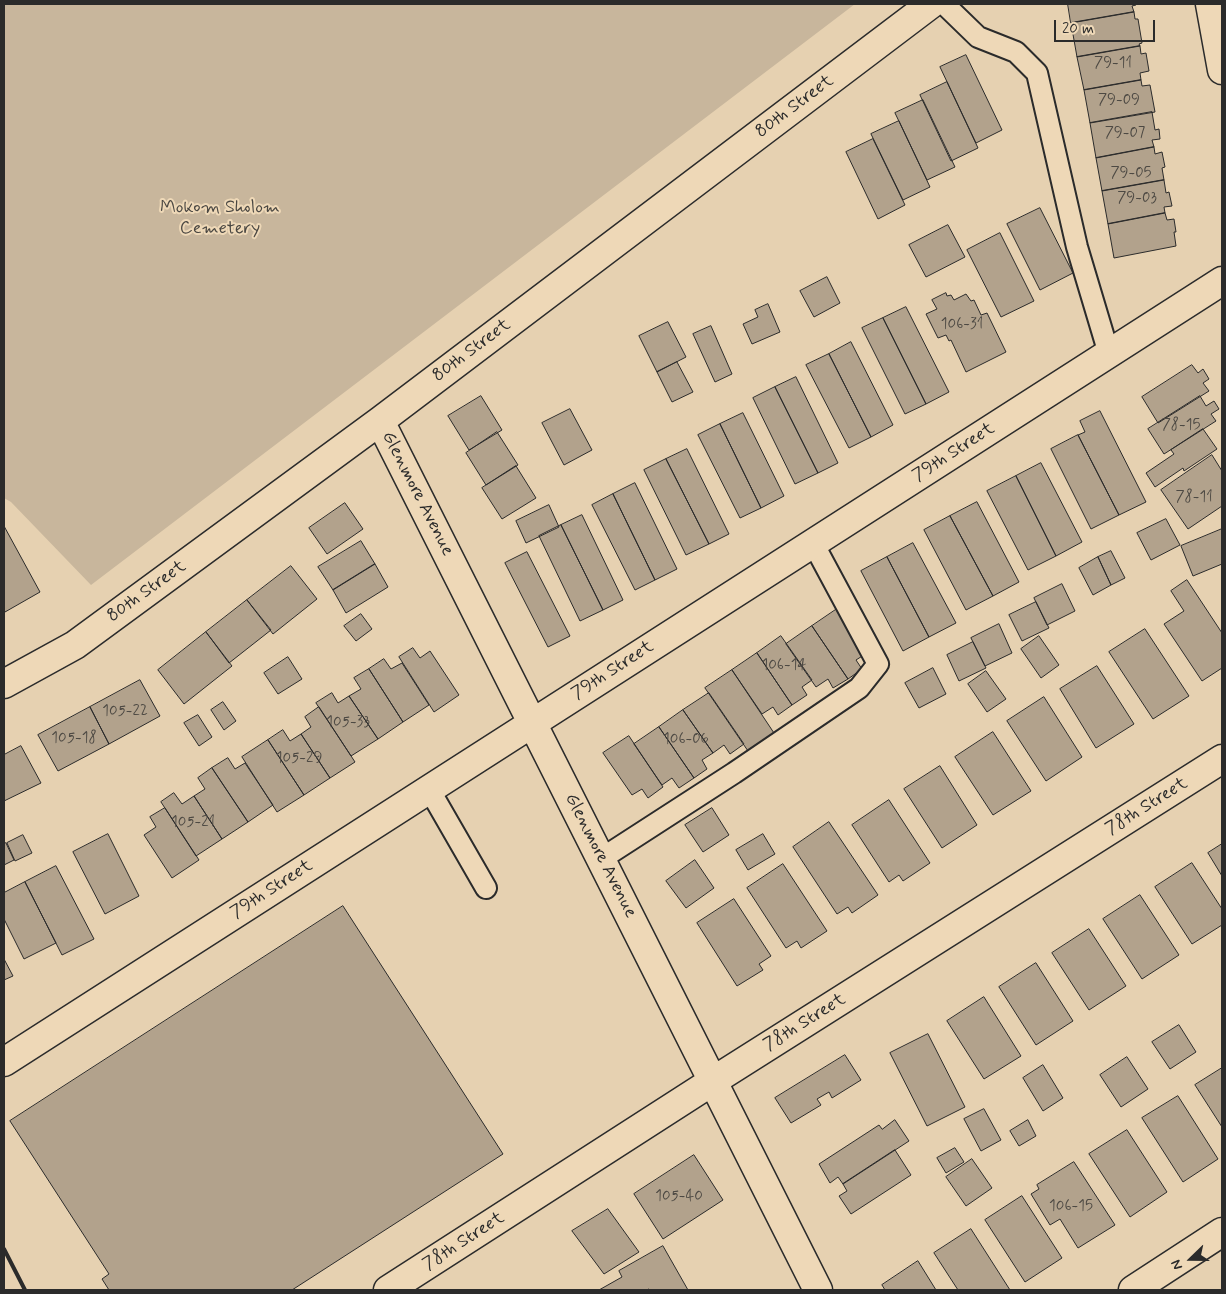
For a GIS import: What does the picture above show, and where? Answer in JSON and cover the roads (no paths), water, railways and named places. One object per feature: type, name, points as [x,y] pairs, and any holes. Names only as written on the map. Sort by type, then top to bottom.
[{"type":"street","name":"80th Street","points":[[4,684],[75,645],[380,421],[931,4]]},
{"type":"street","points":[[1210,4],[1222,70]]},
{"type":"street","name":"79th Street","points":[[4,1062],[1222,281]]},
{"type":"street","name":"Glenmore Avenue","points":[[380,421],[818,1290]]},
{"type":"street","name":"78th Street","points":[[388,1290],[1222,759]]},
{"type":"street","points":[[1133,1290],[1222,1232]]},
{"type":"lane","points":[[944,4],[978,37],[1016,52],[1037,73],[1077,247],[1109,354]]},
{"type":"lane","points":[[601,858],[734,773],[859,688],[878,664],[813,543]]},
{"type":"lane","points":[[429,789],[486,888]]},
{"type":"railway","points":[[4,1249],[25,1290]]},
{"type":"park label","name":"Mokom Sholom Cemetery","points":[[220,218]]}]
